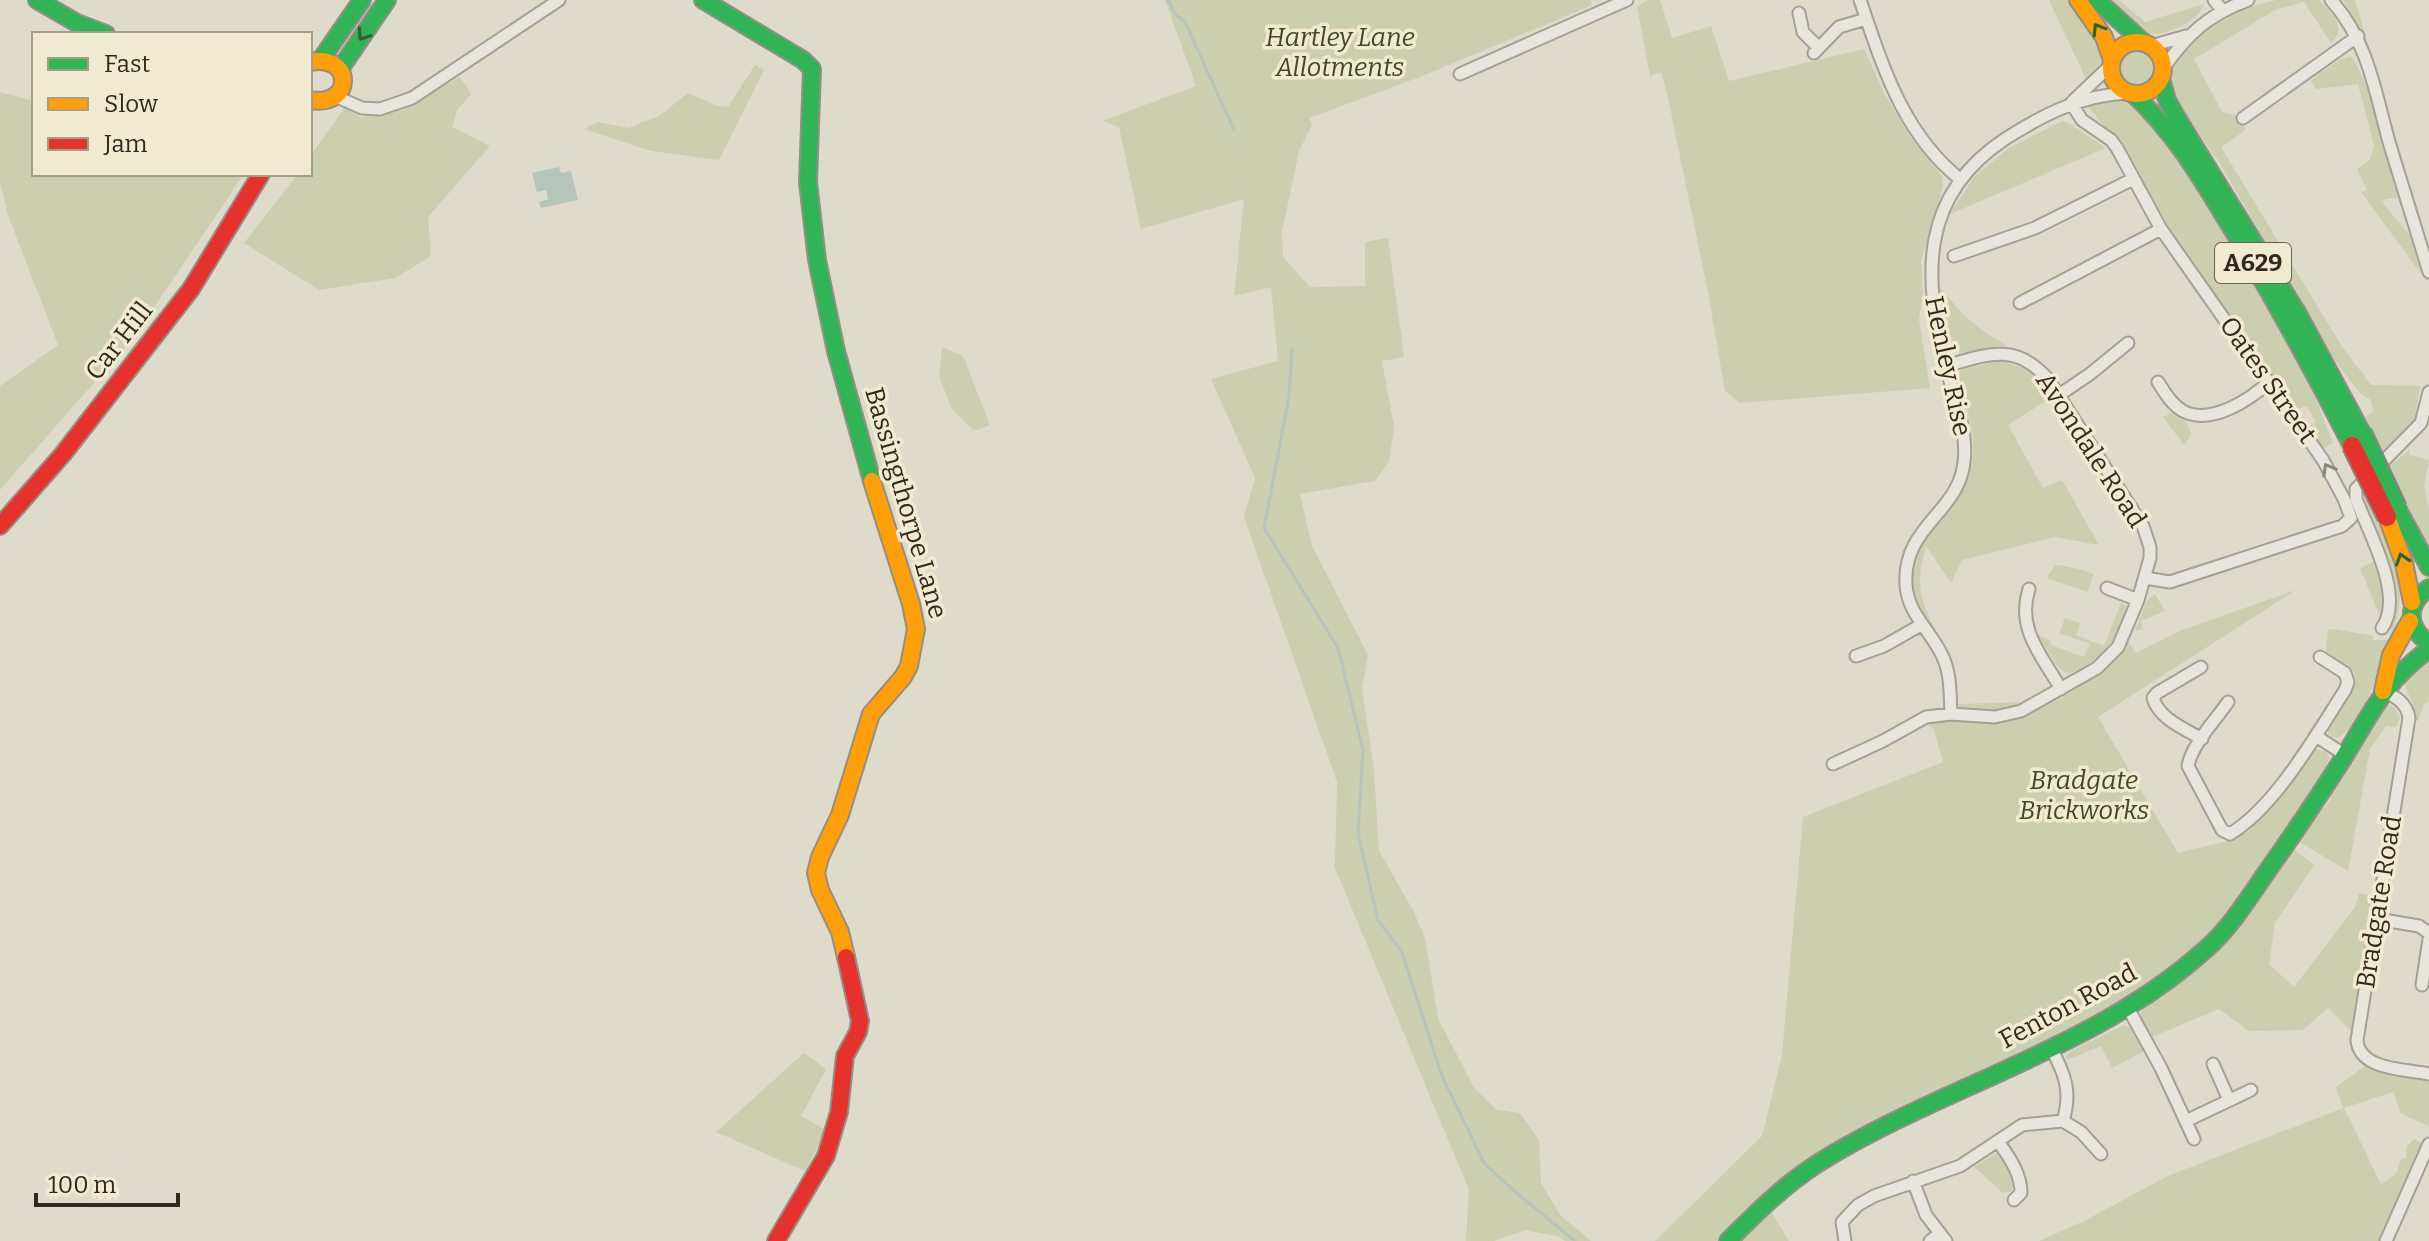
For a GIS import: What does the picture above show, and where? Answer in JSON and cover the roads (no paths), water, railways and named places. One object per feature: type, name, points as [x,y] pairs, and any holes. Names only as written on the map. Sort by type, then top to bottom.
[{"type":"street","points":[[37,0],[77,23],[101,32]]},
{"type":"street","points":[[316,60],[362,0]]},
{"type":"street","points":[[340,69],[387,0]]},
{"type":"street","points":[[337,97],[362,108],[380,109],[412,98],[559,0]]},
{"type":"street","name":"Bassingthorpe Lane","points":[[703,0],[803,60],[812,69],[808,182],[817,260],[836,351],[867,466],[911,604],[916,639],[903,677],[871,714],[840,815],[820,857],[816,873],[820,890],[840,932],[860,1021],[858,1032],[845,1056],[839,1112],[826,1156],[776,1241]]},
{"type":"street","points":[[1460,74],[1627,0]]},
{"type":"street","points":[[1860,0],[1885,75],[1905,115],[1932,153],[1961,180]]},
{"type":"street","name":"A629","points":[[2078,0],[2104,37],[2115,82],[2150,109],[2169,130],[2213,197],[2357,440]]},
{"type":"street","name":"A629","points":[[2097,0],[2160,56],[2167,100],[2298,314],[2392,512],[2429,567]]},
{"type":"street","points":[[2214,0],[2223,11]]},
{"type":"street","points":[[2131,93],[2146,92],[2187,36],[2223,11],[2248,0]]},
{"type":"street","points":[[2331,0],[2358,36],[2368,59],[2429,272]]},
{"type":"street","points":[[2340,0],[2344,14]]},
{"type":"street","points":[[1799,13],[1803,32],[1817,50],[1839,27],[1866,19]]},
{"type":"street","points":[[2111,62],[2121,47],[2136,42],[2148,44],[2187,36]]},
{"type":"street","points":[[2243,118],[2358,36]]},
{"type":"street","points":[[312,100],[326,103],[337,97],[343,83],[340,69],[329,60],[316,60]]},
{"type":"street","name":"Henley Rise","points":[[2071,103],[2111,62]]},
{"type":"street","name":"Henley Rise","points":[[1951,714],[1947,669],[1941,653],[1921,625],[1908,598],[1907,569],[1910,554],[1922,529],[1951,498],[1962,474],[1964,461],[1961,423],[1935,314],[1930,258],[1938,221],[1961,180],[1992,148],[2071,103],[2102,94],[2131,93]]},
{"type":"street","name":"Oates Street","points":[[2071,103],[2088,126],[2111,140],[2161,229],[2305,432],[2329,471],[2351,518],[2342,526],[2170,582],[2145,578]]},
{"type":"street","name":"Car Hill","points":[[0,526],[72,442],[191,289],[260,176]]},
{"type":"street","points":[[1954,256],[2035,228],[2133,179]]},
{"type":"street","points":[[2020,303],[2161,229]]},
{"type":"street","points":[[2059,395],[2128,343]]},
{"type":"street","name":"Avondale Road","points":[[1833,764],[1926,717],[2009,715],[2061,689],[2108,659],[2127,629],[2145,578],[2150,547],[2143,526],[2059,395],[2038,368],[2019,356],[1997,353],[1946,366]]},
{"type":"street","points":[[2158,382],[2176,407],[2195,416],[2240,404],[2270,381]]},
{"type":"street","points":[[2382,628],[2390,616],[2391,595],[2356,499],[2356,489],[2414,432],[2425,412],[2429,392]]},
{"type":"street","name":"A629","points":[[2392,512],[2411,612],[2419,637],[2429,643]]},
{"type":"street","points":[[2107,588],[2138,600]]},
{"type":"street","points":[[2411,612],[2418,594],[2429,588]]},
{"type":"street","points":[[2029,589],[2024,609],[2028,631],[2061,689]]},
{"type":"street","name":"Fenton Road","points":[[2383,691],[2391,655],[2411,612]]},
{"type":"street","points":[[1856,656],[1884,646],[1921,625]]},
{"type":"street","name":"Fenton Road","points":[[1728,1241],[1782,1189],[1841,1150],[2128,1008],[2186,965],[2223,931],[2254,891],[2345,755],[2383,691],[2410,663],[2429,649]]},
{"type":"street","points":[[2228,702],[2188,761],[2188,766],[2222,830],[2230,834],[2256,815],[2316,736],[2348,682],[2345,673],[2320,657]]},
{"type":"street","points":[[2201,667],[2153,698],[2165,716],[2202,739]]},
{"type":"street","name":"Bradgate Road","points":[[2383,691],[2401,701],[2409,718],[2358,1049],[2367,1061],[2429,1074]]},
{"type":"street","points":[[2316,736],[2345,755]]},
{"type":"street","points":[[2377,919],[2419,926],[2429,933],[2422,985]]},
{"type":"street","points":[[2128,1008],[2194,1139]]},
{"type":"street","points":[[2051,1048],[2065,1074],[2068,1087],[2063,1121]]},
{"type":"street","points":[[2213,1064],[2229,1100]]},
{"type":"street","points":[[2186,1121],[2251,1090]]},
{"type":"street","points":[[1845,1241],[1837,1220],[1858,1205],[1913,1181],[1960,1166],[2022,1125],[2063,1121],[2081,1132],[2101,1154]]},
{"type":"street","points":[[1998,1141],[2012,1161],[2022,1187],[2014,1200]]},
{"type":"street","points":[[2386,1241],[2429,1144]]},
{"type":"street","points":[[1913,1181],[1939,1238]]},
{"type":"waterway","points":[[1168,0],[1175,14],[1185,22],[1234,130]]},
{"type":"waterway","points":[[1292,349],[1289,397],[1264,528],[1338,648],[1363,750],[1358,833],[1378,920],[1402,952],[1441,1074],[1484,1163],[1575,1241]]},
{"type":"park label","name":"Hartley Lane Allotments","points":[[1340,52]]},
{"type":"park label","name":"Bradgate Brickworks","points":[[2084,795]]}]
